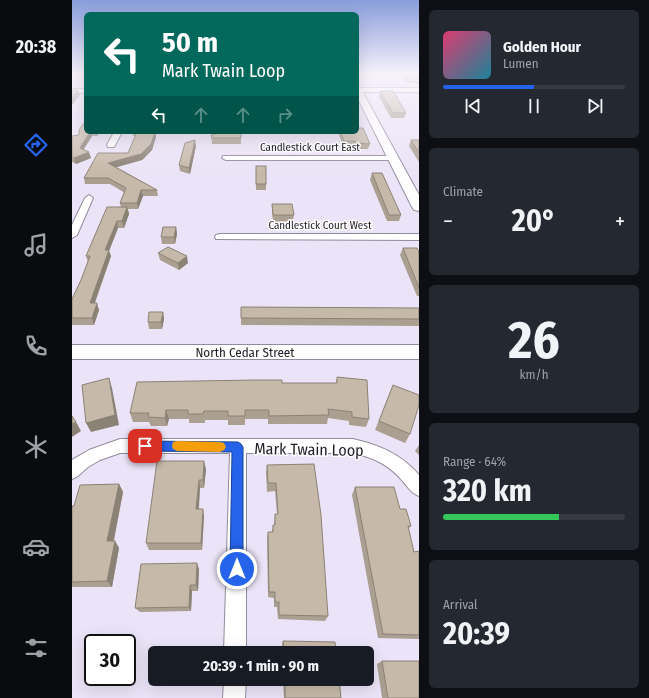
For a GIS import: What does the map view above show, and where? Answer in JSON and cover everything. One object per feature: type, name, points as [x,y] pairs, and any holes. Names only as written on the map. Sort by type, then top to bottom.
[{"type":"street","points":[[366,107],[417,201]]},
{"type":"street","points":[[111,145],[117,134]]},
{"type":"street","name":"Candlestick Court East","points":[[226,158],[393,158]]},
{"type":"street","points":[[72,235],[89,198]]},
{"type":"street","name":"Candlestick Court West","points":[[220,237],[419,237]]},
{"type":"street","name":"North Cedar Street","points":[[72,352],[419,352]]},
{"type":"street","name":"Mark Twain Loop","points":[[72,471],[80,462],[99,451],[120,446],[353,446],[370,449],[391,458],[410,475],[419,488]]},
{"type":"street","points":[[235,646],[238,447]]},
{"type":"street","points":[[234,686],[234,698]]},
{"type":"building","points":[[389,107],[402,107],[406,113],[393,113]]},
{"type":"building","points":[[84,123],[84,134],[89,134],[80,148],[89,152],[74,158],[72,157],[72,136],[79,135],[79,130]]},
{"type":"building","points":[[359,128],[363,128],[370,144],[356,143],[355,141],[344,141],[341,134],[359,134]]},
{"type":"building","points":[[136,134],[154,134],[151,144],[141,154],[108,163],[157,190],[141,190],[137,203],[120,203],[126,188],[108,178],[84,178],[98,153],[128,153]]},
{"type":"building","points":[[241,134],[241,138],[212,138],[211,135]]},
{"type":"building","points":[[195,140],[189,168],[179,165],[185,143]]},
{"type":"building","points":[[411,140],[419,140],[419,153]]},
{"type":"building","points":[[256,166],[266,166],[266,184],[256,184]]},
{"type":"building","points":[[372,173],[382,173],[401,215],[389,215]]},
{"type":"building","points":[[272,204],[292,204],[294,215],[273,215]]},
{"type":"building","points":[[107,207],[127,207],[122,221],[117,221],[105,250],[109,250],[90,303],[97,303],[92,318],[72,318],[72,299],[90,256],[86,256]]},
{"type":"building","points":[[163,227],[176,227],[174,237],[161,237]]},
{"type":"building","points":[[168,247],[187,256],[178,263],[158,253]]},
{"type":"building","points":[[403,248],[417,248],[419,252],[419,288]]},
{"type":"building","points":[[241,307],[419,308],[419,319],[241,318]]},
{"type":"building","points":[[149,312],[163,312],[161,322],[148,322]]},
{"type":"building","points":[[337,377],[367,380],[369,419],[352,417],[352,412],[328,409],[329,415],[269,416],[269,410],[245,410],[245,416],[228,416],[228,411],[204,411],[203,414],[188,414],[188,410],[166,410],[165,418],[148,417],[149,413],[130,413],[137,382],[282,380],[282,383],[337,383]]},
{"type":"building","points":[[109,378],[115,415],[86,423],[82,385]]},
{"type":"building","points":[[393,385],[419,395],[419,405],[410,434],[379,421]]},
{"type":"building","points":[[72,416],[76,422],[72,424]]},
{"type":"building","points":[[157,461],[204,461],[203,480],[199,480],[196,509],[203,509],[201,543],[146,543]]},
{"type":"building","points":[[314,464],[321,515],[328,616],[279,615],[279,602],[275,602],[275,592],[269,592],[268,532],[273,532],[273,525],[275,525],[275,514],[278,514],[276,483],[268,483],[267,465]]},
{"type":"building","points":[[119,484],[107,541],[115,541],[107,581],[72,582],[72,506],[74,506],[80,485]]},
{"type":"building","points":[[355,487],[394,487],[400,509],[406,509],[411,526],[408,526],[414,552],[419,551],[419,635],[383,634]]},
{"type":"building","points":[[197,563],[196,585],[190,585],[189,607],[135,608],[141,564]]},
{"type":"building","points":[[283,641],[335,642],[335,646],[283,646]]},
{"type":"building","points":[[382,661],[419,661],[419,698],[388,698]]},
{"type":"building","points":[[285,686],[340,686],[341,698],[285,698]]},
{"type":"slow traffic","points":[[177,446],[220,447]]},
{"type":"route","points":[[145,446],[238,447],[237,569]]}]
